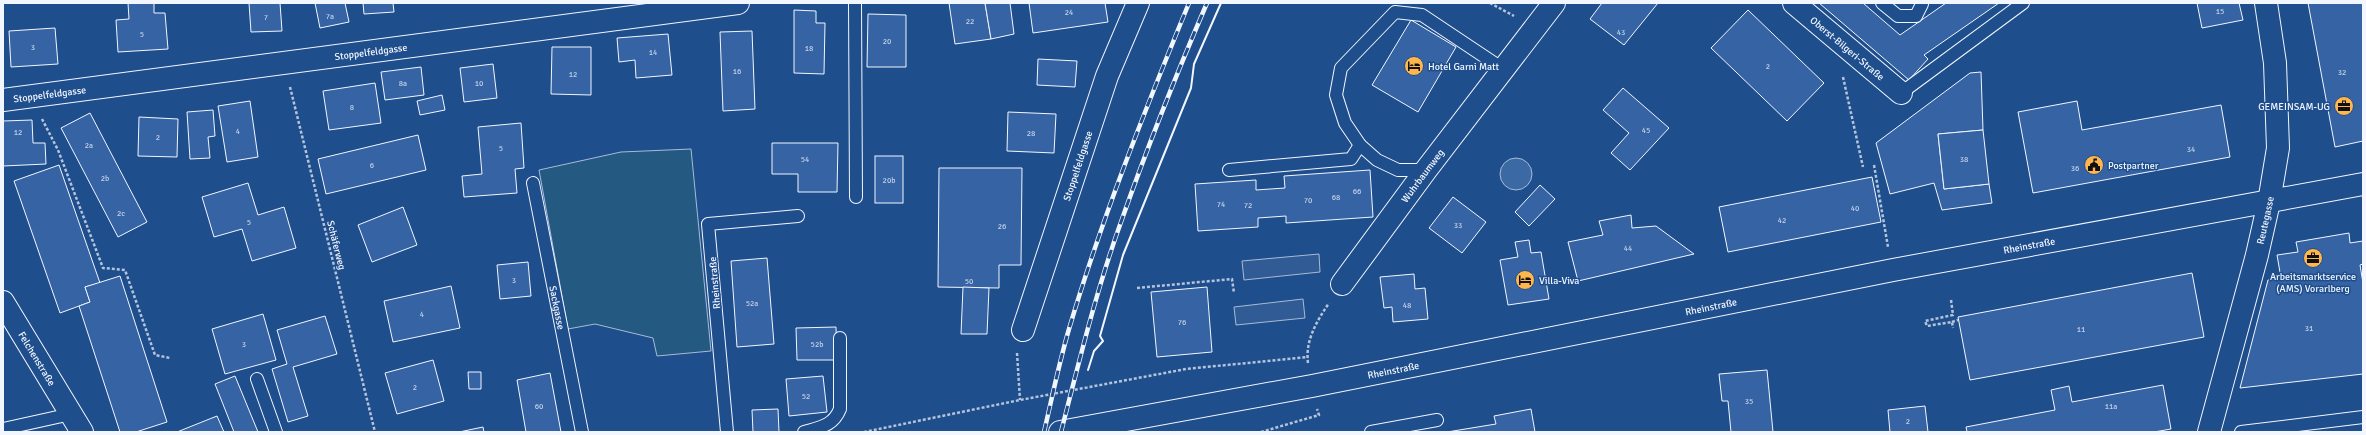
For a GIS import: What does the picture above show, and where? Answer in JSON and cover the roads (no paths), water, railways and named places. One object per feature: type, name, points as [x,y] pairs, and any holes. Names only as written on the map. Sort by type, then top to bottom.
[{"type":"street","name":"Stoppelfeldgasse","points":[[3,100],[284,61],[738,3]]},
{"type":"street","name":"Stoppelfeldgasse","points":[[1023,330],[1107,76],[1138,3]]},
{"type":"street","name":"Wuhrbaumweg","points":[[1342,284],[1426,170],[1554,3]]},
{"type":"street","name":"Oberst-Bilgeri-Straße","points":[[1794,3],[1857,58],[1901,93]]},
{"type":"street","name":"Reutegasse","points":[[2209,432],[2254,266],[2269,202],[2278,148],[2275,63],[2266,3]]},
{"type":"street","name":"Rheinstraße","points":[[1060,432],[1312,386],[1893,270],[2363,184]]},
{"type":"street","name":"Felchenstraße","points":[[3,302],[77,423]]},
{"type":"lane","points":[[855,3],[856,196]]},
{"type":"lane","points":[[1882,3],[1898,16],[1916,16],[1922,4]]},
{"type":"lane","points":[[1901,93],[2023,3]]},
{"type":"lane","points":[[1426,170],[1398,170],[1377,160],[1360,145],[1345,123],[1336,94],[1341,68],[1396,12],[1422,15],[1503,69]]},
{"type":"lane","points":[[1230,170],[1351,159],[1360,145]]},
{"type":"lane","name":"Sackgasse","points":[[533,183],[582,432]]},
{"type":"lane","name":"Rheinstraße","points":[[727,432],[708,224],[798,216]]},
{"type":"lane","points":[[804,432],[828,425],[836,419],[840,409],[840,338]]},
{"type":"lane","points":[[257,379],[276,432]]},
{"type":"lane","points":[[2241,432],[2360,418]]},
{"type":"lane","points":[[1371,432],[1437,420]]},
{"type":"lane","name":"Felchenstraße","points":[[3,429],[77,423]]},
{"type":"railway","points":[[1044,432],[1065,342],[1095,246],[1140,124],[1189,3]]},
{"type":"railway","points":[[1061,432],[1088,327],[1112,248],[1151,139],[1207,3]]},
{"type":"place","name":"Hotel Garni Matt","points":[[1414,66]]},
{"type":"place","name":"GEMEINSAM-UG","points":[[2344,106]]},
{"type":"place","name":"Postpartner","points":[[2094,165]]},
{"type":"place","name":"Arbeitsmarktservice (AMS) Vorarlberg","points":[[2313,258]]},
{"type":"place","name":"Villa-Viva","points":[[1525,280]]}]
